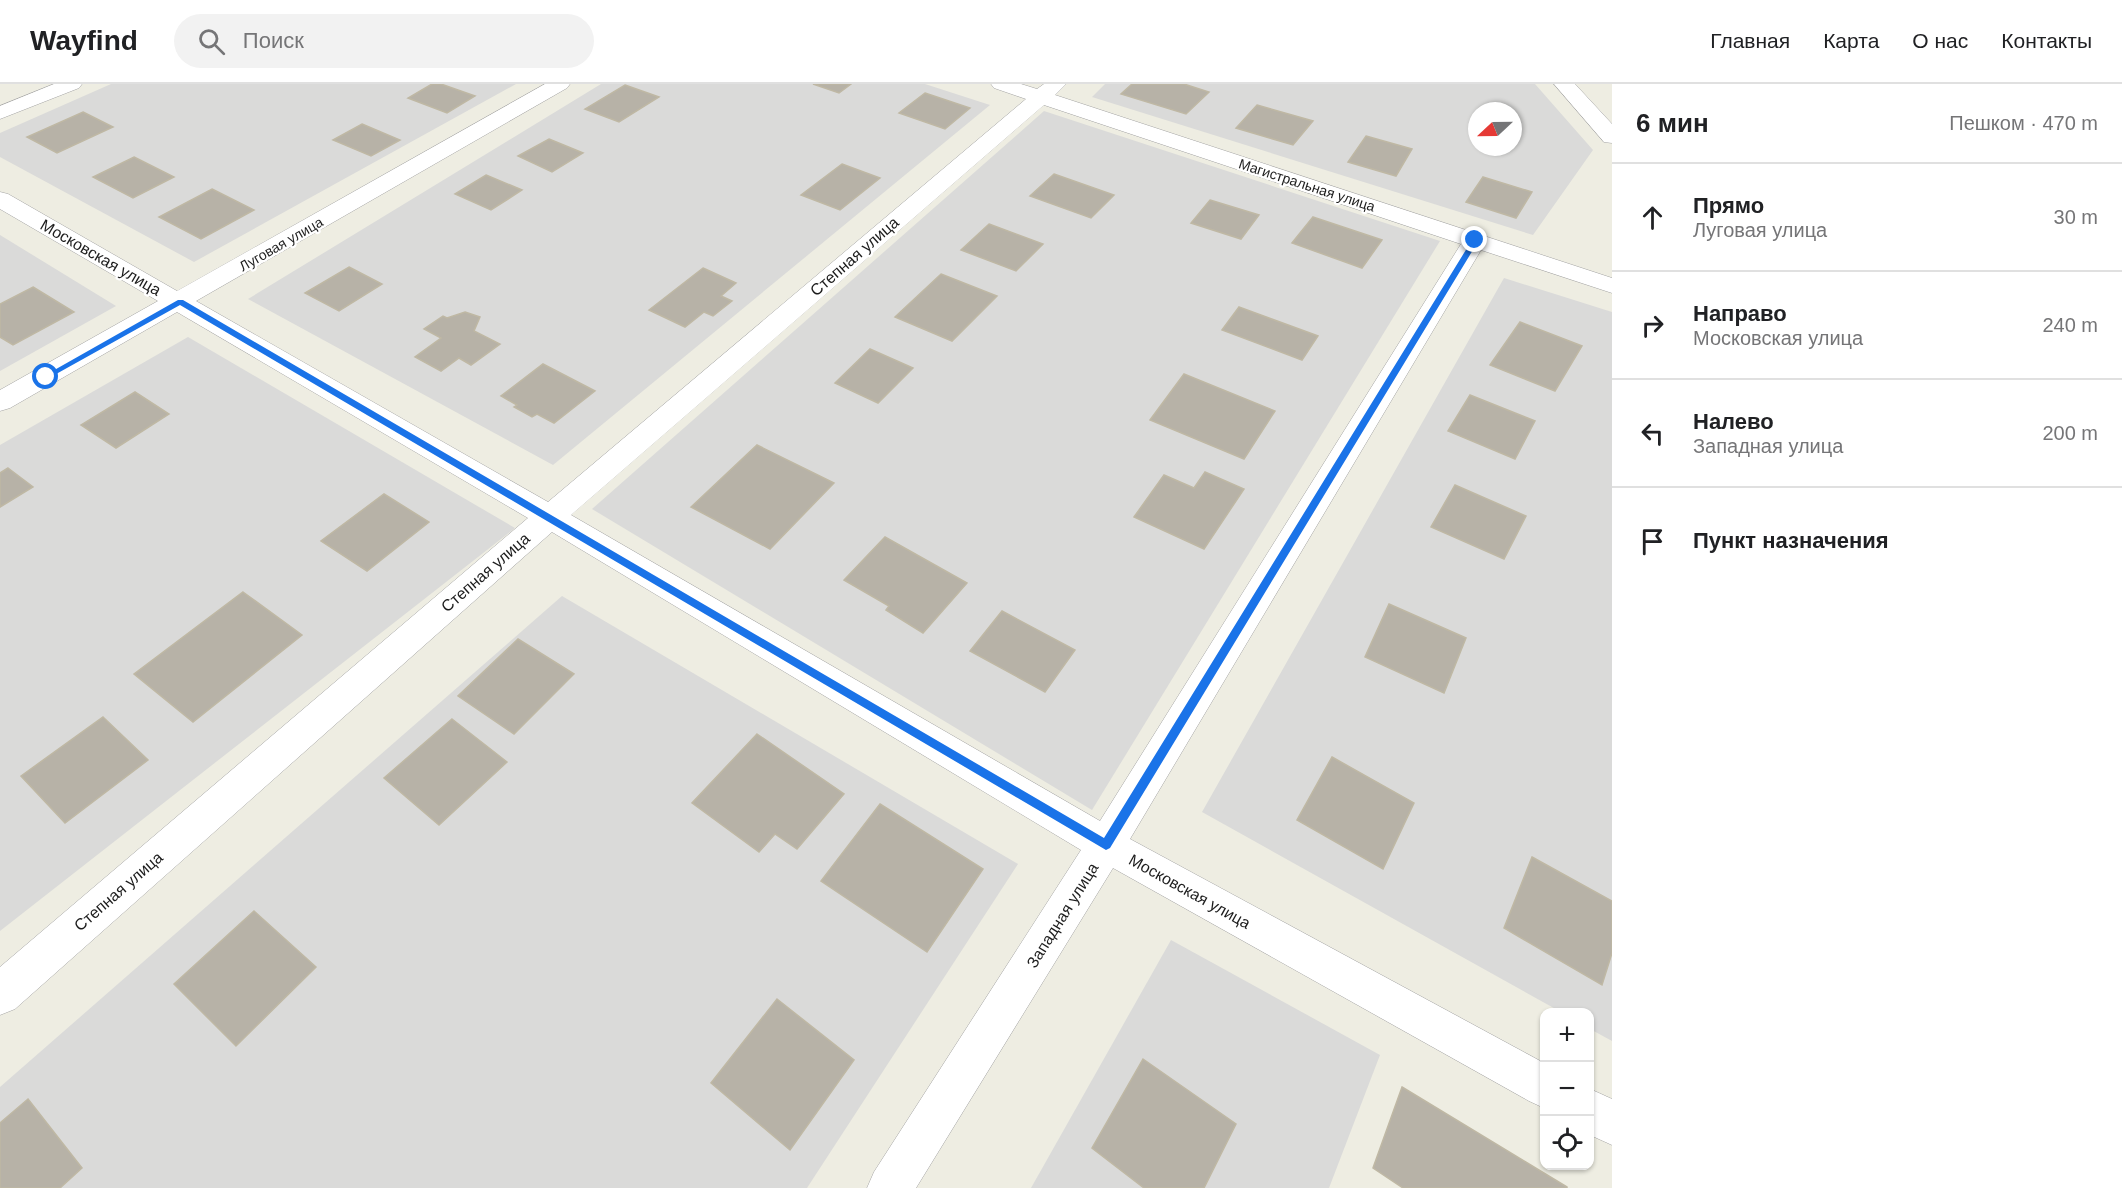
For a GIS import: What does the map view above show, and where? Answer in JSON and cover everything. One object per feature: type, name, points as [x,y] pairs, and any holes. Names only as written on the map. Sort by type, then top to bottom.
[{"type":"street","points":[[0,113],[72,84]]},
{"type":"street","name":"Луговая улица","points":[[0,402],[180,302],[560,84]]},
{"type":"street","name":"Магистральная улица","points":[[1001,84],[1048,90],[1612,286]]},
{"type":"street","points":[[1564,84],[1612,137]]},
{"type":"street","name":"Степная улица","points":[[0,994],[550,517],[1048,90]]},
{"type":"street","name":"Московская улица","points":[[0,199],[550,517],[1106,845],[1540,1083]]},
{"type":"street","name":"Западная улица","points":[[890,1188],[1106,845],[1475,240]]},
{"type":"street","points":[[1594,1113],[1612,1123]]},
{"type":"shaded area","points":[[111,84],[516,84],[194,262],[0,157],[0,133]]},
{"type":"shaded area","points":[[601,84],[925,84],[990,105],[553,465],[248,299]]},
{"type":"shaded area","points":[[1105,84],[1535,84],[1593,150],[1533,235],[1092,97]]},
{"type":"shaded area","points":[[1044,111],[1440,241],[1092,810],[592,509]]},
{"type":"shaded area","points":[[0,235],[116,306],[0,371]]},
{"type":"shaded area","points":[[1504,278],[1612,312],[1612,1041],[1594,1031],[1594,1008],[1554,1008],[1202,812]]},
{"type":"shaded area","points":[[188,337],[515,528],[0,931],[0,445]]},
{"type":"shaded area","points":[[562,596],[1018,864],[807,1188],[0,1188],[0,1087]]},
{"type":"shaded area","points":[[1171,940],[1380,1055],[1329,1188],[1031,1188]]},
{"type":"building","points":[[432,84],[441,84],[475,96],[447,113],[408,98]]},
{"type":"building","points":[[813,84],[851,84],[839,93]]},
{"type":"building","points":[[1132,84],[1184,84],[1209,92],[1186,114],[1121,94]]},
{"type":"building","points":[[625,85],[659,97],[619,122],[585,109]]},
{"type":"building","points":[[925,93],[970,108],[945,129],[899,113]]},
{"type":"building","points":[[1257,105],[1313,121],[1293,145],[1236,128]]},
{"type":"building","points":[[83,112],[113,127],[57,153],[27,137]]},
{"type":"building","points":[[362,124],[400,140],[371,156],[333,140]]},
{"type":"building","points":[[1366,136],[1412,149],[1396,176],[1348,162]]},
{"type":"building","points":[[549,139],[583,153],[552,172],[518,156]]},
{"type":"building","points":[[134,157],[174,177],[133,198],[93,177]]},
{"type":"building","points":[[842,164],[880,178],[840,210],[801,195]]},
{"type":"building","points":[[1054,174],[1114,195],[1091,218],[1030,196]]},
{"type":"building","points":[[486,175],[522,190],[491,210],[455,194]]},
{"type":"building","points":[[1483,177],[1532,192],[1516,218],[1466,202]]},
{"type":"building","points":[[212,189],[254,210],[201,239],[159,217]]},
{"type":"building","points":[[1210,200],[1259,215],[1241,239],[1191,223]]},
{"type":"building","points":[[1313,217],[1382,240],[1362,268],[1292,243]]},
{"type":"building","points":[[989,224],[1043,244],[1016,271],[961,250]]},
{"type":"building","points":[[349,267],[382,284],[339,311],[305,293]]},
{"type":"building","points":[[703,268],[736,283],[721,296],[732,301],[713,316],[704,312],[685,327],[649,310]]},
{"type":"building","points":[[941,274],[997,296],[952,341],[895,317]]},
{"type":"building","points":[[33,287],[74,312],[13,345],[0,337],[0,304]]},
{"type":"building","points":[[1239,307],[1318,336],[1302,360],[1222,330]]},
{"type":"building","points":[[465,312],[480,317],[474,331],[500,344],[471,365],[459,358],[441,371],[415,357],[441,338],[424,329],[443,316],[447,318]]},
{"type":"building","points":[[1520,322],[1582,346],[1555,391],[1490,365]]},
{"type":"building","points":[[870,349],[913,368],[878,403],[835,383]]},
{"type":"building","points":[[543,364],[595,391],[554,423],[537,414],[532,417],[514,407],[517,405],[501,396]]},
{"type":"building","points":[[1184,374],[1275,411],[1244,459],[1150,420]]},
{"type":"building","points":[[135,392],[169,414],[116,448],[81,425]]},
{"type":"building","points":[[1470,395],[1535,421],[1515,459],[1448,431]]},
{"type":"building","points":[[757,445],[834,483],[770,549],[691,507]]},
{"type":"building","points":[[8,468],[33,487],[0,507],[0,473]]},
{"type":"building","points":[[1205,472],[1244,489],[1204,549],[1134,517],[1164,475],[1194,488]]},
{"type":"building","points":[[1455,485],[1526,516],[1504,559],[1431,527]]},
{"type":"building","points":[[384,494],[429,522],[367,571],[321,541]]},
{"type":"building","points":[[885,537],[967,583],[923,633],[886,610],[889,606],[844,580]]},
{"type":"building","points":[[243,592],[302,635],[193,722],[134,674]]},
{"type":"building","points":[[1389,604],[1466,638],[1444,693],[1365,657]]},
{"type":"building","points":[[1002,611],[1075,650],[1045,692],[970,651]]},
{"type":"building","points":[[518,639],[574,674],[514,734],[458,696]]},
{"type":"building","points":[[103,717],[148,760],[65,823],[21,776]]},
{"type":"building","points":[[452,719],[507,762],[439,825],[384,778]]},
{"type":"building","points":[[757,734],[844,794],[797,849],[775,834],[759,852],[692,803]]},
{"type":"building","points":[[1332,757],[1414,803],[1383,869],[1297,820]]},
{"type":"building","points":[[880,804],[983,869],[927,952],[821,881]]},
{"type":"building","points":[[1532,857],[1612,901],[1612,953],[1602,985],[1504,928]]},
{"type":"building","points":[[254,911],[316,967],[236,1046],[174,984]]},
{"type":"building","points":[[777,999],[854,1060],[790,1150],[711,1083]]},
{"type":"building","points":[[1143,1059],[1236,1124],[1204,1188],[1144,1188],[1092,1148]]},
{"type":"building","points":[[1402,1087],[1567,1188],[1403,1188],[1373,1168]]},
{"type":"building","points":[[28,1099],[82,1168],[60,1188],[0,1188],[0,1123]]},
{"type":"route","points":[[46,377],[180,302],[1106,845],[1475,240]]}]
